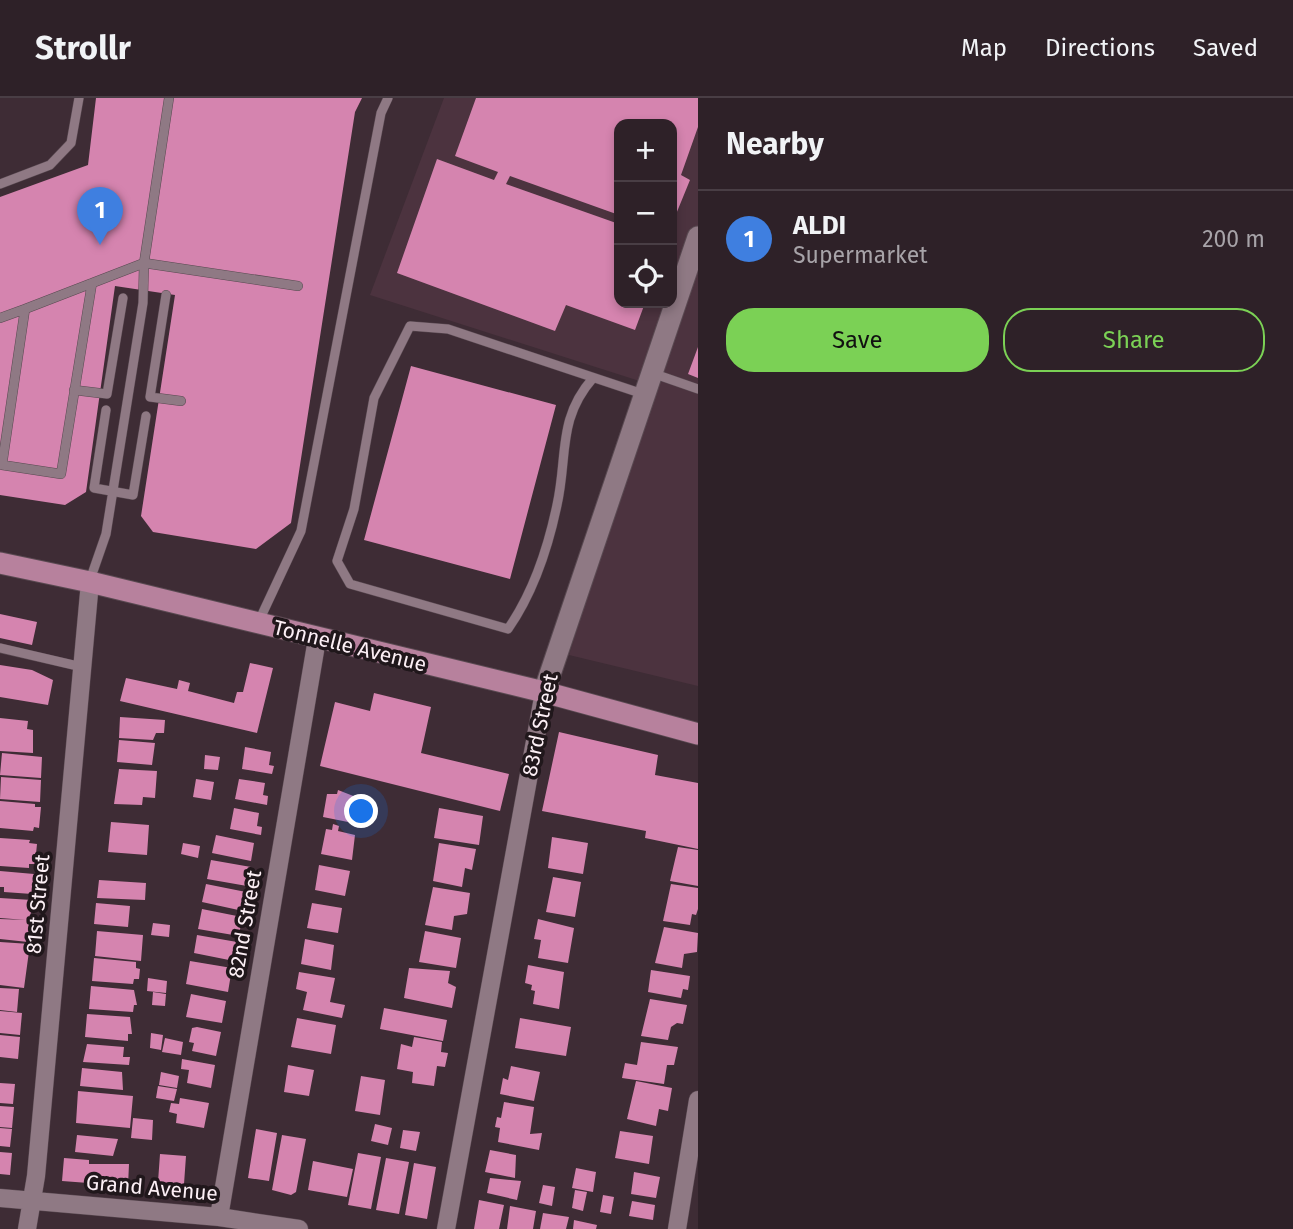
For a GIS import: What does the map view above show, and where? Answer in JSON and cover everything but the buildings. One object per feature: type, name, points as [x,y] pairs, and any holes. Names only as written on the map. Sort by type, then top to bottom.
[{"type":"main road","name":"Tonnelle Avenue","points":[[0,564],[90,582],[544,692],[698,734]]},
{"type":"street","name":"83rd Street","points":[[446,1229],[544,692],[698,237]]},
{"type":"street","name":"81st Street","points":[[27,1229],[32,1201],[90,582]]},
{"type":"street","name":"82nd Street","points":[[219,1217],[317,639]]},
{"type":"street","points":[[677,1229],[694,1139],[698,1100]]},
{"type":"street","name":"Grand Avenue","points":[[0,1198],[219,1217],[299,1229]]},
{"type":"lane","points":[[0,184],[50,165],[71,144],[79,98]]},
{"type":"lane","points":[[90,582],[106,534],[113,492],[143,303],[144,263],[169,98]]},
{"type":"lane","points":[[257,624],[301,531],[381,113],[388,98]]},
{"type":"lane","points":[[0,318],[144,263],[298,286]]},
{"type":"lane","points":[[25,309],[1,465],[61,474],[92,283]]},
{"type":"lane","points":[[166,295],[150,397],[181,401]]},
{"type":"lane","points":[[74,390],[107,394],[123,298]]},
{"type":"lane","points":[[593,378],[577,397],[565,433],[557,504],[528,600],[508,629],[350,584],[337,561],[354,509],[374,398],[410,326],[448,329],[645,395]]},
{"type":"lane","points":[[652,373],[698,389]]},
{"type":"lane","points":[[106,410],[94,488],[113,492],[134,495],[146,416]]},
{"type":"lane","points":[[0,648],[82,667]]},
{"type":"shaded area","points":[[444,98],[698,98],[698,686],[569,655],[652,385],[370,295]]},
{"type":"place","name":"ALDI","points":[[100,245]]}]
